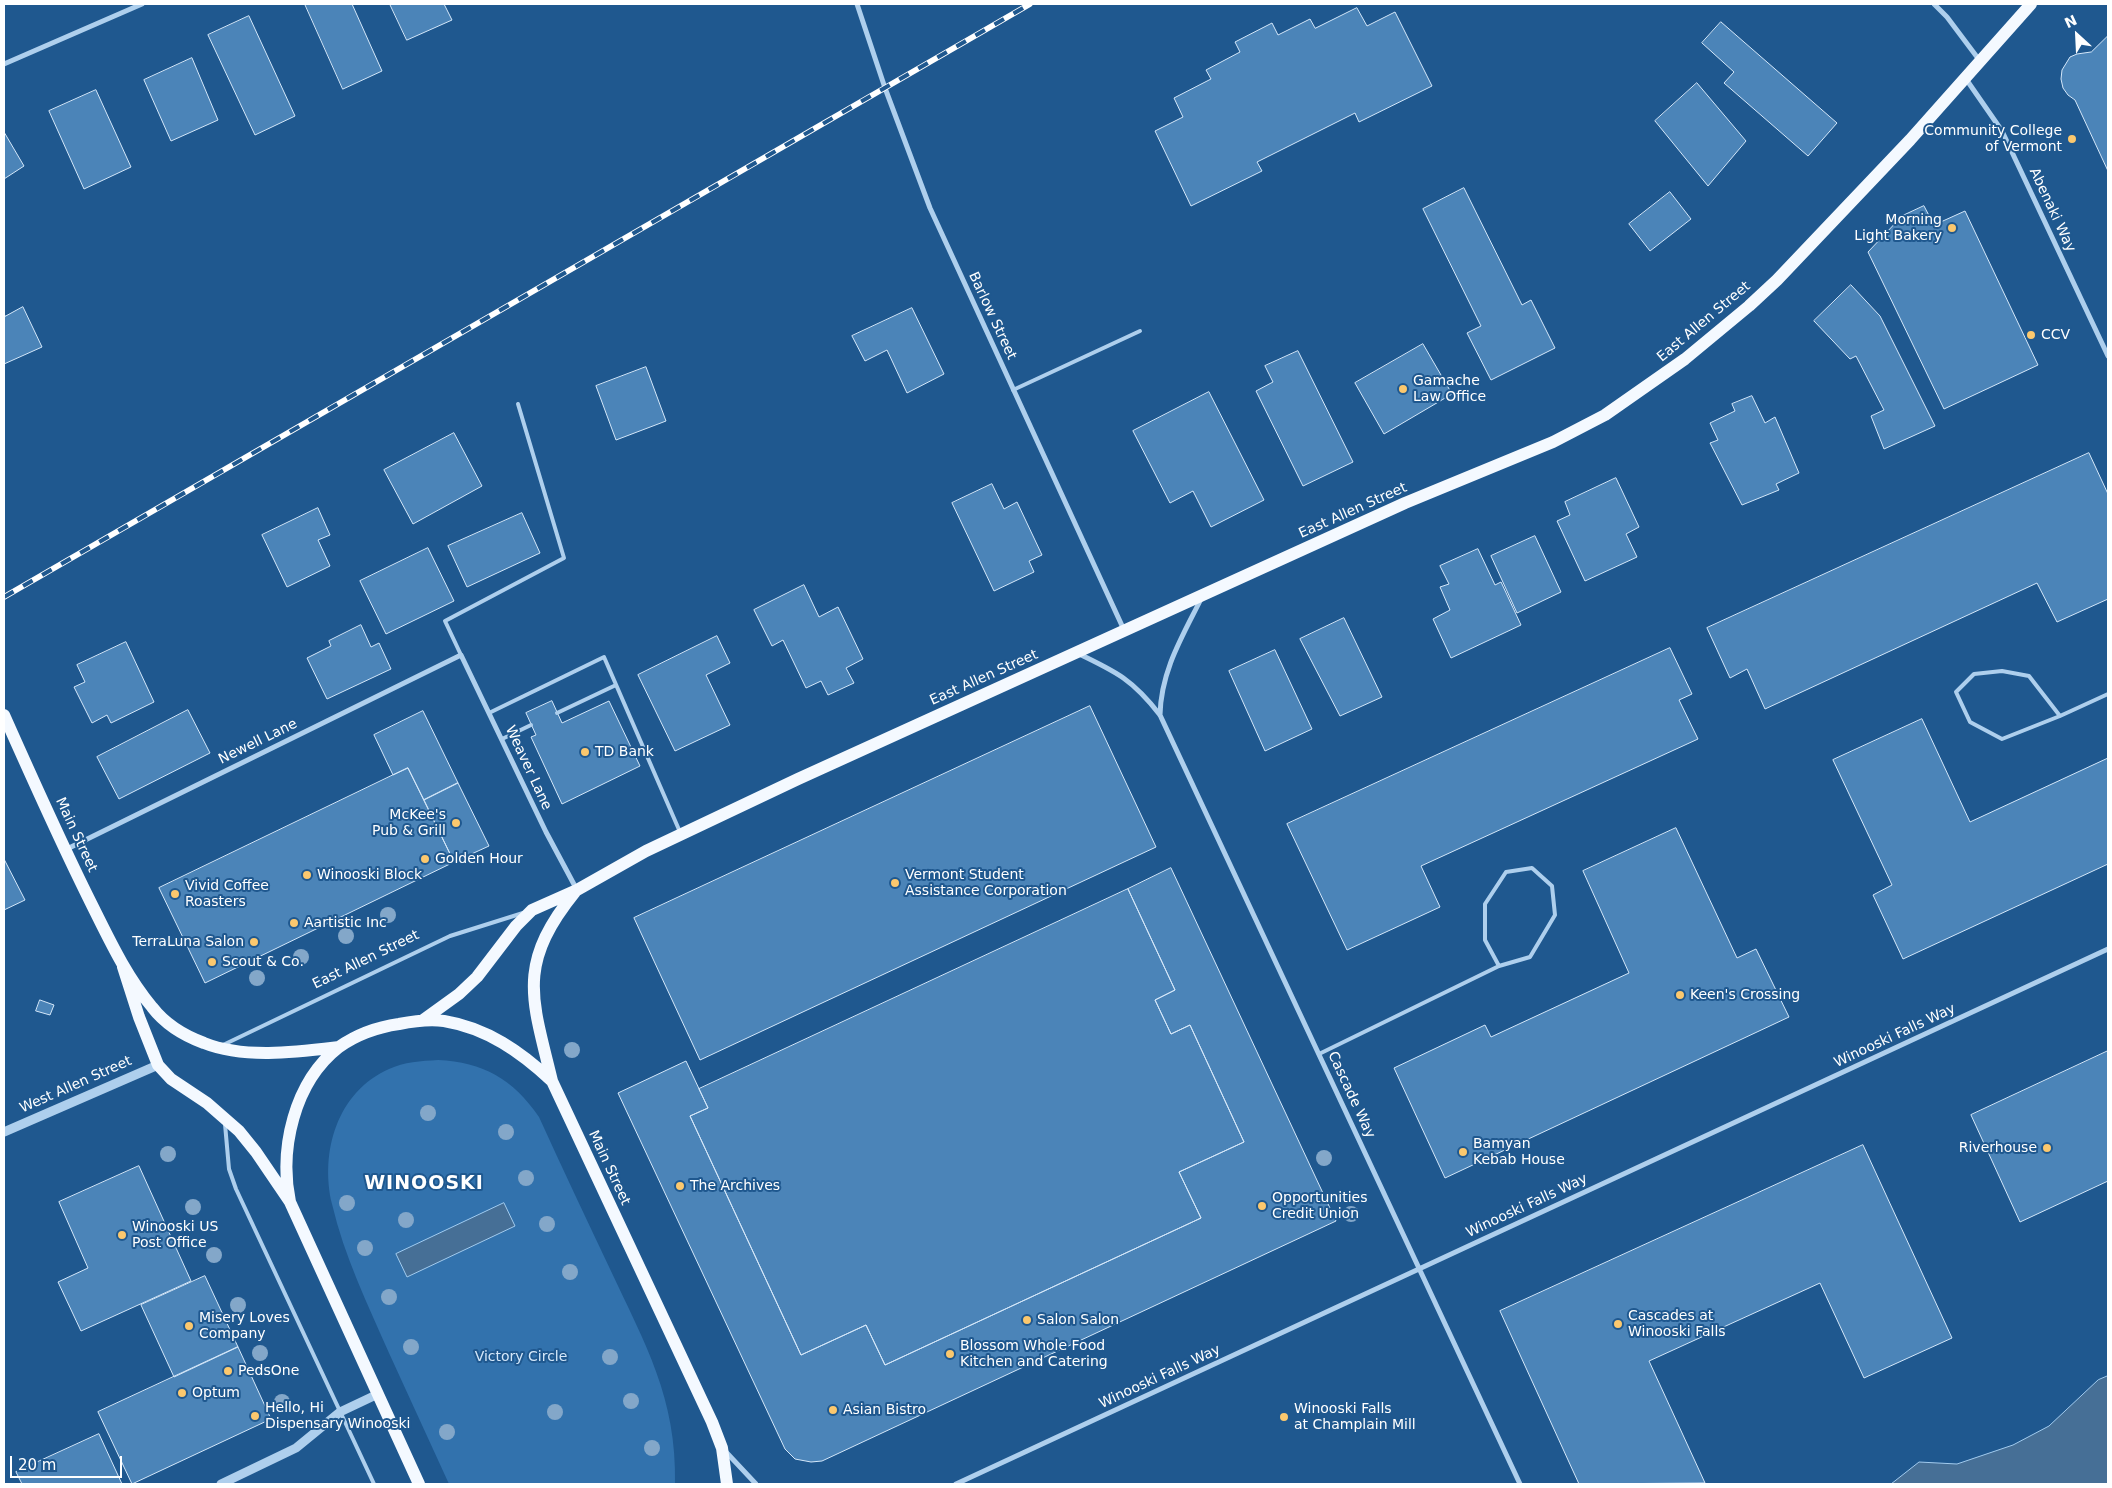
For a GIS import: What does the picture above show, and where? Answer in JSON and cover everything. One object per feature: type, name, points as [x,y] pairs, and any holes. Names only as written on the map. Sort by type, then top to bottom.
[{"type":"main road","name":"East Allen Street","points":[[423,1020],[459,994],[477,977],[516,926],[532,910],[577,890],[609,870],[680,834],[1124,631],[1405,504],[1552,442],[1605,415],[1635,395],[1719,331],[1776,280],[1981,62],[2031,4]]},
{"type":"main road","name":"Main Street","points":[[4,715],[66,850],[123,967],[139,1017],[158,1065],[171,1079],[224,1117],[256,1152],[290,1202],[419,1484]]},
{"type":"main road","name":"East Allen Street","points":[[552,1081],[535,1008],[533,979],[535,964],[541,946],[557,915],[577,890]]},
{"type":"main road","name":"Main Street","points":[[123,967],[152,1008],[169,1024],[195,1039],[218,1047],[257,1052],[301,1051],[339,1047]]},
{"type":"main road","name":"Main Street","points":[[290,1202],[286,1184],[285,1160],[288,1138],[296,1110],[306,1087],[320,1067],[339,1047],[378,1028],[423,1020],[443,1021],[490,1035],[532,1062],[552,1081],[712,1422],[722,1448],[727,1484]]},
{"type":"street","points":[[4,64],[142,4]]},
{"type":"street","name":"Barlow Street","points":[[857,4],[885,88],[930,208],[1124,631]]},
{"type":"street","points":[[1934,4],[1947,17],[1981,62]]},
{"type":"street","name":"Abenaki Way","points":[[1966,78],[2002,131],[2108,356]]},
{"type":"street","points":[[1160,715],[1164,682],[1172,658],[1203,595]]},
{"type":"street","name":"Cascade Way","points":[[1076,653],[1122,676],[1135,686],[1160,715],[1520,1484]]},
{"type":"street","name":"Weaver Lane","points":[[461,655],[550,840],[577,890]]},
{"type":"street","name":"Newell Lane","points":[[66,850],[461,655]]},
{"type":"street","name":"Winooski Falls Way","points":[[956,1484],[2108,949]]},
{"type":"street","name":"West Allen Street","points":[[4,1132],[158,1065]]},
{"type":"street","points":[[221,1484],[296,1448],[340,1412],[378,1394]]},
{"type":"street","points":[[722,1448],[756,1484]]},
{"type":"lane","points":[[1013,390],[1140,331]]},
{"type":"lane","points":[[461,655],[445,621],[564,558],[518,404]]},
{"type":"lane","points":[[489,713],[604,658],[680,834]]},
{"type":"lane","points":[[2060,716],[2029,676],[2002,671],[1974,674],[1956,692],[1970,722],[2002,739],[2060,716],[2108,694]]},
{"type":"lane","points":[[557,713],[616,685]]},
{"type":"lane","points":[[502,739],[531,725]]},
{"type":"lane","points":[[1319,1054],[1500,966],[1530,957],[1555,915],[1552,886],[1532,868],[1506,872],[1485,904],[1485,940],[1500,966]]},
{"type":"lane","name":"East Allen Street","points":[[218,1047],[450,936],[532,910]]},
{"type":"lane","points":[[224,1117],[229,1169],[236,1189],[374,1484]]},
{"type":"green space","name":"Victory Circle","points":[[438,1060],[469,1064],[496,1075],[519,1092],[539,1117],[635,1322],[656,1372],[665,1398],[671,1425],[675,1484],[449,1484],[357,1280],[337,1223],[329,1184],[331,1144],[336,1126],[356,1092],[371,1079],[389,1069],[413,1062]]},
{"type":"shaded area","points":[[504,1203],[515,1226],[407,1277],[396,1254]]},
{"type":"shaded area","points":[[2108,1376],[2108,1484],[1891,1484],[1919,1462],[1957,1464],[2013,1445],[2049,1426],[2098,1380]]},
{"type":"building","points":[[305,4],[352,4],[382,71],[343,89]]},
{"type":"building","points":[[390,4],[444,4],[452,20],[407,40]]},
{"type":"building","points":[[1357,8],[1367,26],[1395,12],[1432,86],[1359,122],[1355,113],[1257,162],[1262,171],[1191,206],[1155,131],[1183,117],[1174,98],[1211,79],[1206,70],[1240,52],[1235,42],[1272,23],[1278,35],[1310,19],[1315,28]]},
{"type":"building","points":[[249,16],[295,116],[255,135],[208,35]]},
{"type":"building","points":[[1721,22],[1837,123],[1808,156],[1724,83],[1734,72],[1702,43]]},
{"type":"building","name":"Community College of Vermont","points":[[2108,36],[2108,171],[2075,100],[2063,88],[2061,79],[2062,70],[2070,57],[2091,52]]},
{"type":"building","points":[[192,58],[218,120],[171,141],[144,80]]},
{"type":"building","points":[[1697,83],[1746,141],[1708,186],[1655,121]]},
{"type":"building","points":[[96,90],[131,167],[84,189],[49,111]]},
{"type":"building","points":[[4,132],[24,166],[4,179]]},
{"type":"building","points":[[1464,188],[1522,305],[1531,300],[1555,348],[1491,380],[1467,333],[1481,326],[1423,209]]},
{"type":"building","points":[[1670,192],[1691,219],[1650,251],[1629,224]]},
{"type":"building","points":[[1924,206],[1934,225],[1965,211],[2038,365],[1944,409],[1868,252],[1902,216]]},
{"type":"building","points":[[1851,285],[1880,316],[1935,426],[1884,449],[1871,416],[1884,410],[1856,356],[1850,359],[1814,321]]},
{"type":"building","points":[[23,307],[42,347],[4,364],[4,313],[5,316]]},
{"type":"building","points":[[912,308],[944,374],[907,393],[887,350],[865,361],[852,336]]},
{"type":"building","name":"Gamache Law Office","points":[[1423,344],[1452,394],[1384,434],[1355,383]]},
{"type":"building","points":[[1298,351],[1353,462],[1303,486],[1256,391],[1273,382],[1265,366]]},
{"type":"building","points":[[646,367],[666,421],[616,440],[596,386]]},
{"type":"building","points":[[1209,392],[1264,500],[1211,527],[1193,491],[1170,503],[1133,431]]},
{"type":"building","points":[[1752,396],[1765,423],[1775,417],[1799,473],[1776,484],[1779,490],[1742,505],[1710,443],[1718,440],[1710,423],[1735,411],[1732,404]]},
{"type":"building","points":[[454,433],[482,486],[413,524],[384,470]]},
{"type":"building","points":[[2089,453],[2108,494],[2108,599],[2057,622],[2037,583],[1765,709],[1747,669],[1730,678],[1707,628]]},
{"type":"building","points":[[1616,478],[1639,527],[1626,534],[1637,557],[1585,581],[1557,521],[1570,515],[1565,502]]},
{"type":"building","points":[[992,484],[1004,509],[1017,502],[1042,555],[1029,561],[1034,572],[994,591],[952,503]]},
{"type":"building","points":[[318,508],[330,535],[318,540],[330,566],[287,587],[262,535]]},
{"type":"building","points":[[522,513],[540,553],[467,587],[448,546]]},
{"type":"building","points":[[1535,536],[1561,592],[1517,613],[1491,556]]},
{"type":"building","points":[[428,548],[454,601],[386,634],[360,581]]},
{"type":"building","points":[[1478,549],[1495,585],[1501,582],[1521,625],[1451,658],[1433,619],[1450,610],[1440,587],[1449,584],[1440,566]]},
{"type":"building","points":[[804,585],[819,617],[838,607],[863,659],[846,668],[854,683],[828,695],[821,681],[806,688],[783,640],[772,646],[754,610]]},
{"type":"building","points":[[1344,618],[1382,697],[1340,716],[1300,639]]},
{"type":"building","points":[[361,625],[371,647],[379,643],[391,669],[327,699],[307,658],[331,646],[329,641]]},
{"type":"building","points":[[717,636],[730,663],[706,675],[730,725],[675,751],[638,675]]},
{"type":"building","points":[[126,642],[154,702],[111,723],[107,715],[92,723],[74,687],[85,682],[77,665]]},
{"type":"building","points":[[1670,648],[1692,694],[1679,700],[1698,739],[1421,866],[1440,907],[1347,950],[1287,824]]},
{"type":"building","points":[[1275,650],[1312,729],[1265,751],[1229,671]]},
{"type":"building","name":"TD Bank","points":[[552,701],[562,723],[609,701],[640,766],[562,804],[531,737],[536,735],[526,713]]},
{"type":"building","name":"Vermont Student Assistance Corporation","points":[[1090,706],[1156,847],[700,1060],[634,918]]},
{"type":"building","points":[[188,710],[210,753],[119,799],[97,757]]},
{"type":"building","points":[[423,711],[458,783],[424,800],[408,768],[393,775],[374,735]]},
{"type":"building","points":[[1922,719],[1970,822],[2108,758],[2108,864],[1903,959],[1873,895],[1892,885],[1833,760]]},
{"type":"building","name":"Winooski Block","points":[[408,768],[454,862],[205,983],[159,888]]},
{"type":"building","name":"McKee's Pub & Grill","points":[[458,783],[489,846],[454,862],[424,800]]},
{"type":"building","name":"Keen's Crossing","points":[[1676,828],[1737,958],[1756,949],[1789,1017],[1445,1178],[1394,1068],[1485,1025],[1491,1037],[1629,973],[1583,871]]},
{"type":"building","points":[[4,859],[25,900],[4,910]]},
{"type":"building","points":[[1171,868],[1336,1221],[822,1461],[811,1462],[795,1459],[785,1449],[618,1093],[686,1061],[708,1108],[690,1116],[801,1355],[866,1325],[885,1365],[1201,1218],[1179,1172],[1244,1142],[1190,1025],[1171,1034],[1155,1000],[1175,990],[1128,889]]},
{"type":"building","points":[[1128,889],[1175,990],[1155,1000],[1171,1034],[1190,1025],[1244,1142],[1179,1172],[1201,1218],[885,1365],[866,1325],[801,1355],[690,1116],[708,1108],[699,1089]]},
{"type":"building","points":[[40,1000],[54,1005],[50,1015],[36,1011]]},
{"type":"building","name":"Riverhouse","points":[[2108,1051],[2108,1181],[2020,1222],[1971,1115]]},
{"type":"building","name":"Cascades at Winooski Falls","points":[[1863,1145],[1952,1338],[1864,1378],[1820,1283],[1649,1361],[1705,1483],[1579,1484],[1500,1311]]},
{"type":"building","name":"Winooski US Post Office","points":[[139,1166],[191,1281],[81,1331],[58,1282],[88,1268],[59,1202]]},
{"type":"building","name":"Misery Loves Company","points":[[205,1276],[238,1347],[174,1377],[141,1305]]},
{"type":"building","points":[[238,1347],[271,1419],[132,1484],[98,1412]]},
{"type":"building","points":[[99,1434],[122,1484],[22,1484],[16,1472]]},
{"type":"railway","points":[[4,597],[1030,4]]},
{"type":"place","name":"Community College of Vermont","points":[[2072,139]]},
{"type":"place","name":"Morning Light Bakery","points":[[1952,228]]},
{"type":"place","name":"CCV","points":[[2031,335]]},
{"type":"place","name":"Gamache Law Office","points":[[1403,389]]},
{"type":"place","name":"TD Bank","points":[[585,752]]},
{"type":"place","name":"McKee's Pub & Grill","points":[[456,823]]},
{"type":"place","name":"Golden Hour","points":[[425,859]]},
{"type":"place","name":"Winooski Block","points":[[307,875]]},
{"type":"place","name":"Vermont Student Assistance Corporation","points":[[895,883]]},
{"type":"place","name":"Vivid Coffee Roasters","points":[[175,894]]},
{"type":"place","name":"Aartistic Inc","points":[[294,923]]},
{"type":"place","name":"TerraLuna Salon","points":[[254,942]]},
{"type":"place","name":"Scout & Co.","points":[[212,962]]},
{"type":"place","name":"Keen's Crossing","points":[[1680,995]]},
{"type":"place","name":"Riverhouse","points":[[2047,1148]]},
{"type":"place","name":"Bamyan Kebab House","points":[[1463,1152]]},
{"type":"place","name":"The Archives","points":[[680,1186]]},
{"type":"place","name":"Opportunities Credit Union","points":[[1262,1206]]},
{"type":"place","name":"Winooski US Post Office","points":[[122,1235]]},
{"type":"place","name":"Salon Salon","points":[[1027,1320]]},
{"type":"place","name":"Cascades at Winooski Falls","points":[[1618,1324]]},
{"type":"place","name":"Misery Loves Company","points":[[189,1326]]},
{"type":"place","name":"Blossom Whole Food Kitchen and Catering","points":[[950,1354]]},
{"type":"place","name":"PedsOne","points":[[228,1371]]},
{"type":"place","name":"Optum","points":[[182,1393]]},
{"type":"place","name":"Asian Bistro","points":[[833,1410]]},
{"type":"place","name":"Hello, Hi Dispensary Winooski","points":[[255,1416]]},
{"type":"place","name":"Winooski Falls at Champlain Mill","points":[[1284,1417]]},
{"type":"district","name":"WINOOSKI","points":[[424,1184]]}]
